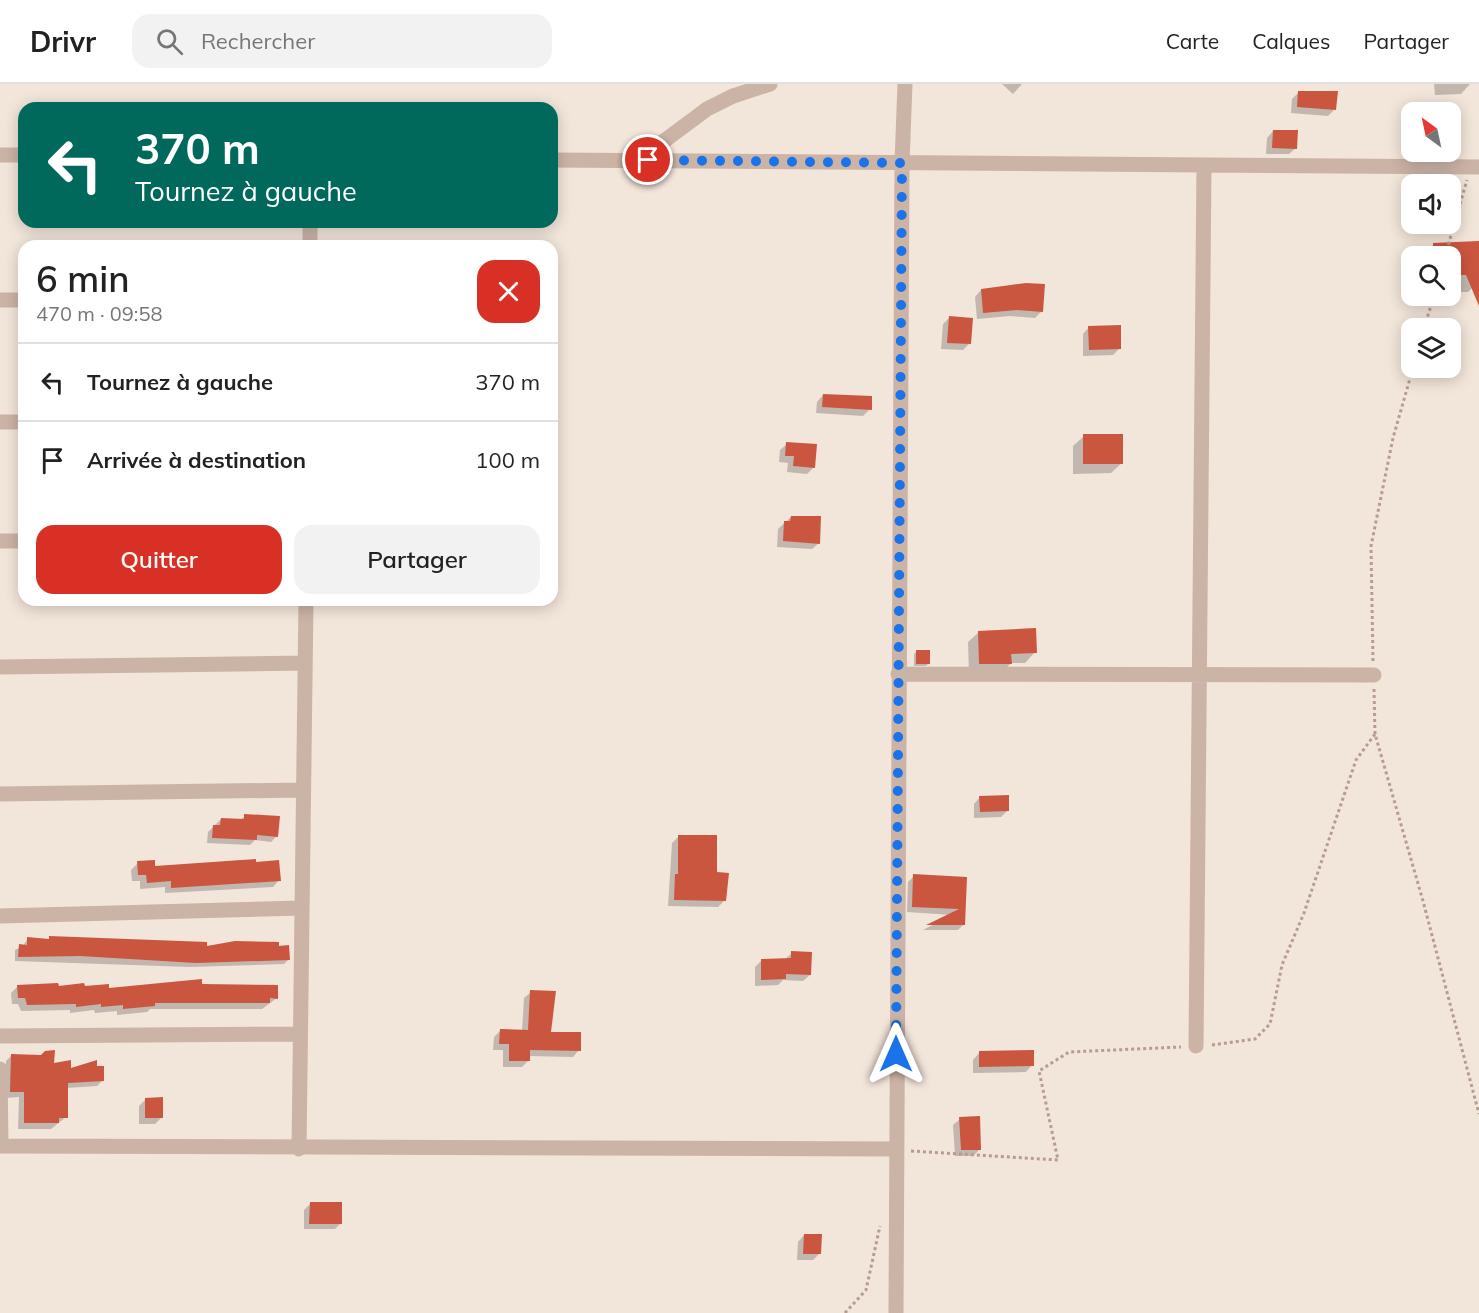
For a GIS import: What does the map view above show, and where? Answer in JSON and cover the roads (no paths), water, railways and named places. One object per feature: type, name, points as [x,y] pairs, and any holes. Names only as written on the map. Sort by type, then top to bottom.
[{"type":"street","points":[[625,160],[664,141],[707,109],[733,96],[770,84]]},
{"type":"street","points":[[896,1313],[898,674],[902,163],[905,84]]},
{"type":"street","points":[[0,155],[18,155]]},
{"type":"street","points":[[558,160],[1475,167]]},
{"type":"street","points":[[1196,1046],[1204,165]]},
{"type":"street","points":[[0,300],[18,300]]},
{"type":"street","points":[[0,422],[18,422]]},
{"type":"street","points":[[0,541],[18,542]]},
{"type":"street","points":[[299,1149],[306,606]]},
{"type":"street","points":[[0,667],[305,663]]},
{"type":"street","points":[[898,674],[1374,675]]},
{"type":"street","points":[[0,794],[303,790]]},
{"type":"street","points":[[0,916],[302,908]]},
{"type":"street","points":[[0,1036],[300,1034]]},
{"type":"street","points":[[0,1069],[1,1146],[299,1149],[896,1149]]}]
